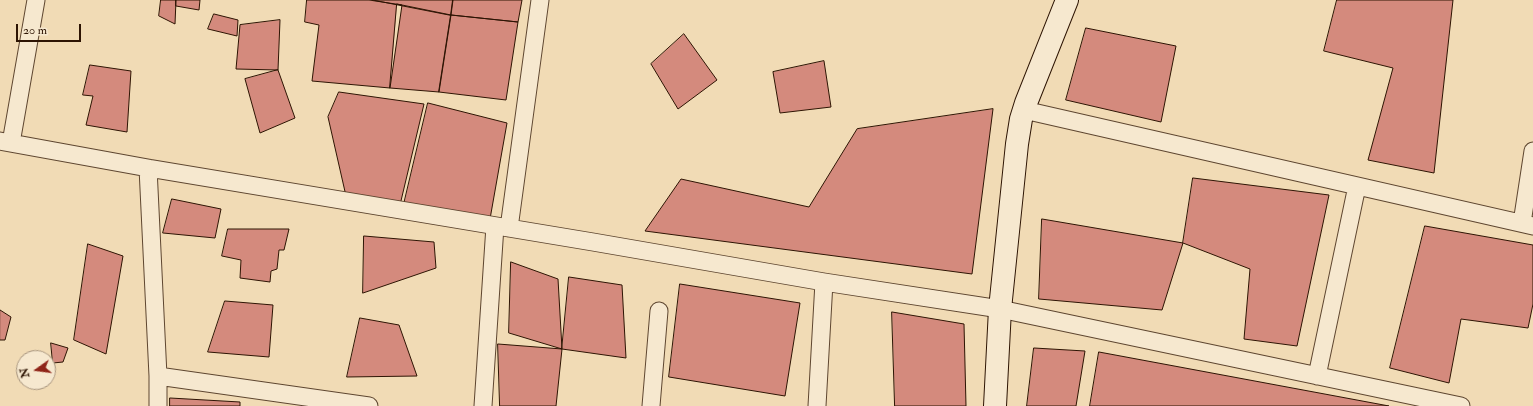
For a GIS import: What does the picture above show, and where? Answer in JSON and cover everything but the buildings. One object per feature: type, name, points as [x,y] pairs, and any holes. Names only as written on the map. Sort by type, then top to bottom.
[{"type":"main road","points":[[995,406],[1000,309],[1017,144],[1024,110],[1067,0]]},
{"type":"street","points":[[36,0],[6,142],[148,168],[824,282],[1000,309],[1461,406]]},
{"type":"street","points":[[483,406],[502,227],[540,0]]},
{"type":"street","points":[[1024,110],[1527,224],[1533,151]]},
{"type":"street","points":[[148,168],[158,376],[158,406]]},
{"type":"street","points":[[1317,376],[1357,186]]},
{"type":"street","points":[[817,406],[824,282]]},
{"type":"street","points":[[651,406],[659,311]]},
{"type":"street","points":[[158,376],[369,406]]}]
